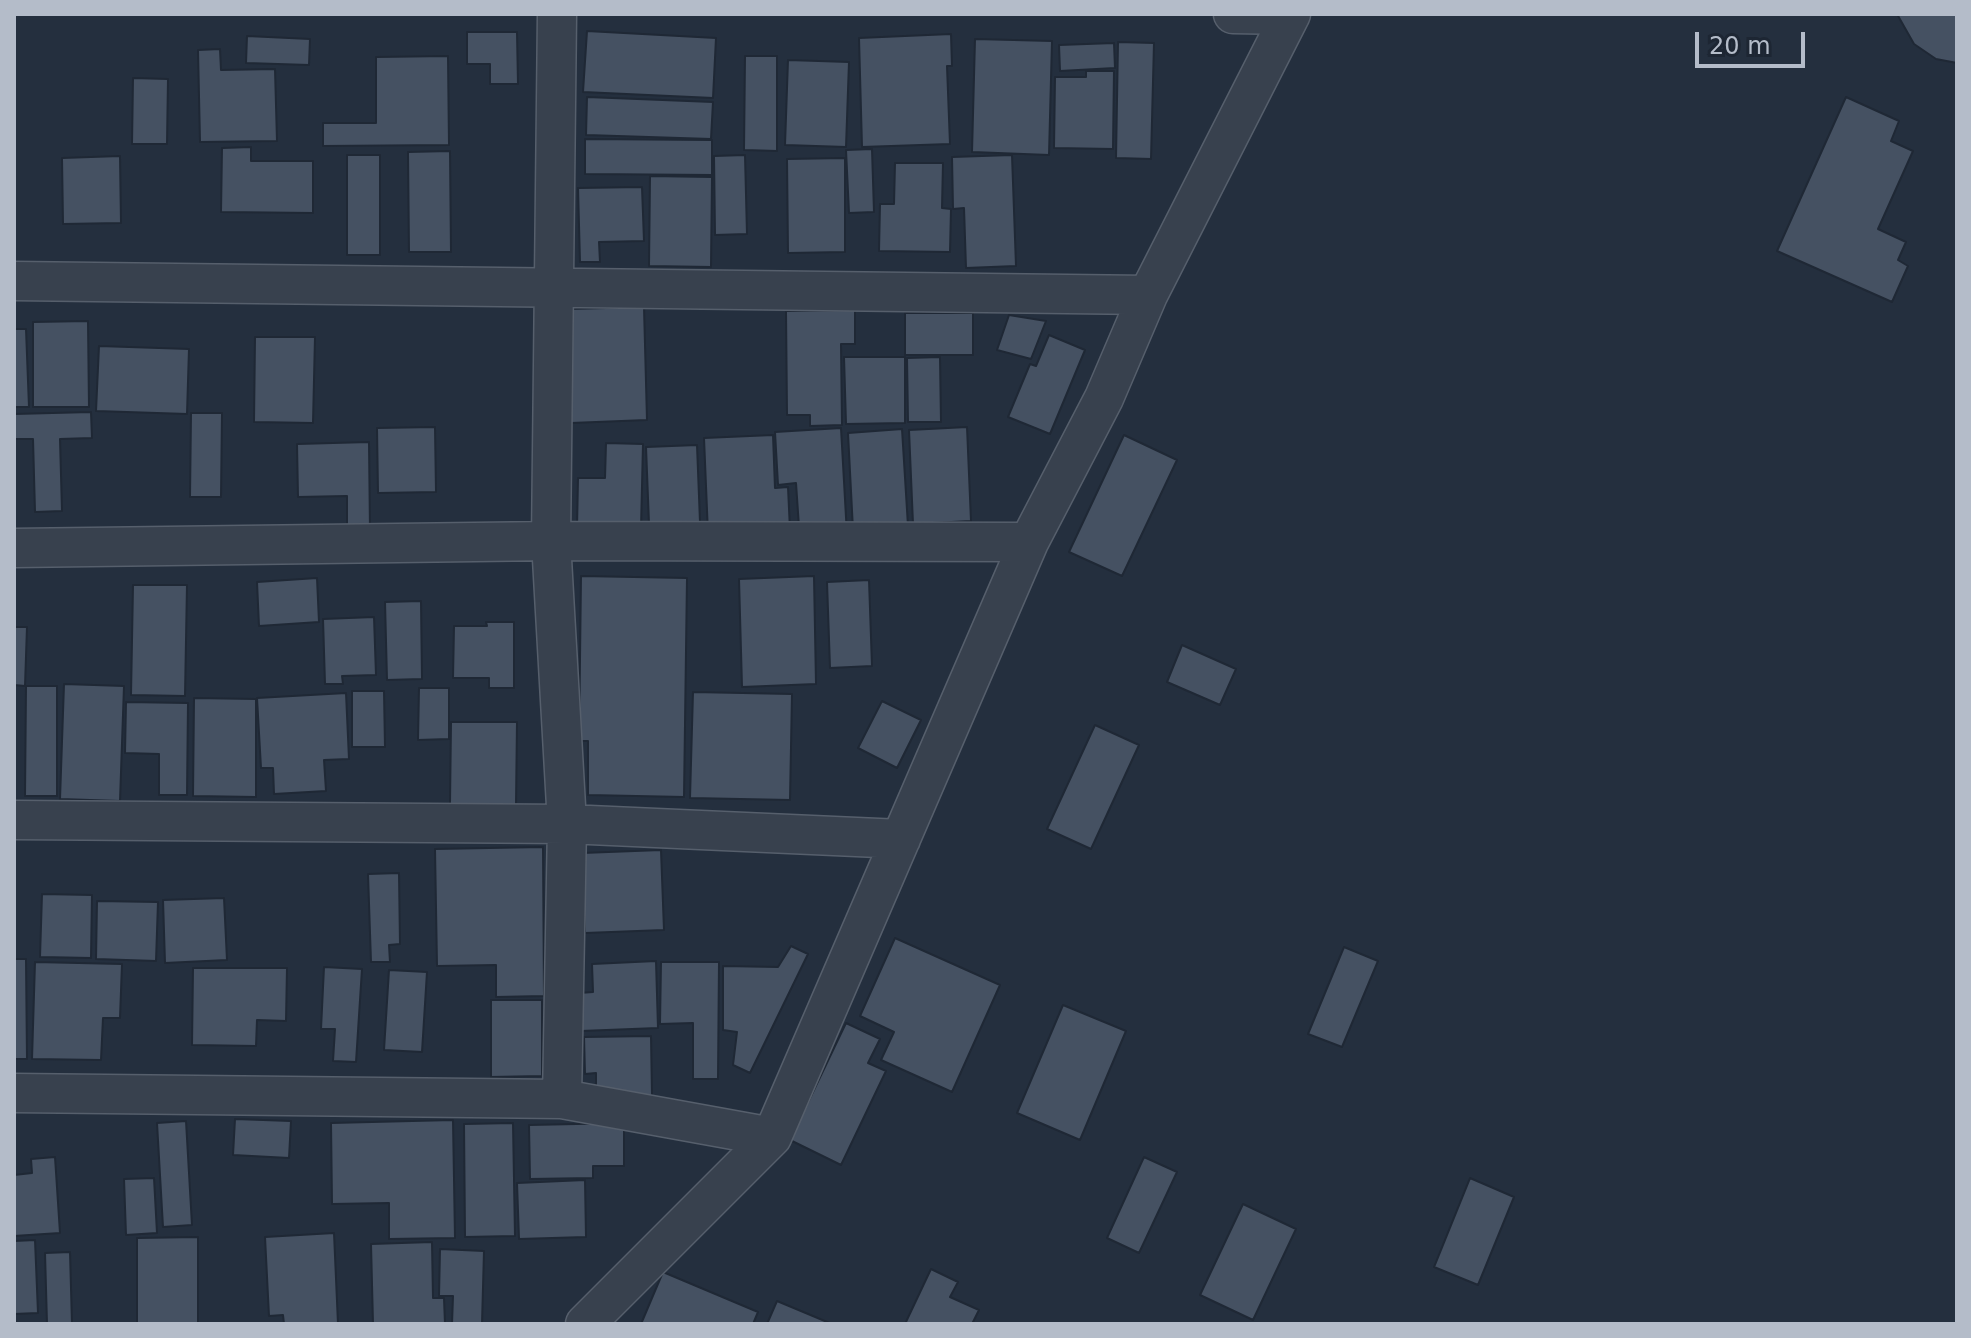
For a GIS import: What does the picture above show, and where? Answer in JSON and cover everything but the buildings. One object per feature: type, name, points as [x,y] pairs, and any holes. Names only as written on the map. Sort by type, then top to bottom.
[{"type":"street","points":[[557,14],[551,541],[567,824],[562,1099]]},
{"type":"street","points":[[585,1324],[772,1137],[1029,542],[1104,398],[1148,295],[1290,14],[1233,14]]},
{"type":"street","points":[[14,281],[553,285],[1148,295]]},
{"type":"street","points":[[14,548],[551,541],[1029,542]]},
{"type":"street","points":[[14,820],[567,824],[901,839]]},
{"type":"street","points":[[14,1093],[562,1099],[772,1137]]}]
